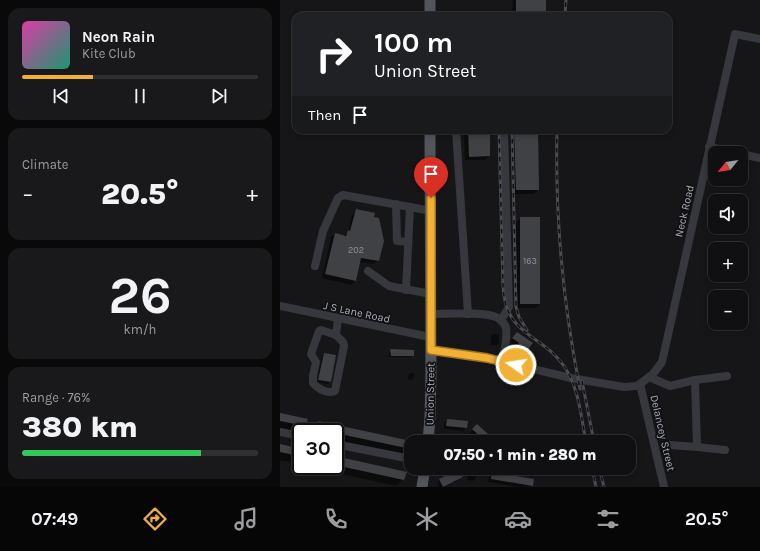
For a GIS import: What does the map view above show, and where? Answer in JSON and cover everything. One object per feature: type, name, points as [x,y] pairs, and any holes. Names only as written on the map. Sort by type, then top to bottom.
[{"type":"main road","points":[[430,0],[430,12]]},
{"type":"main road","name":"Union Street","points":[[429,435],[431,350],[430,134]]},
{"type":"main road","points":[[422,487],[424,475]]},
{"type":"street","name":"Neck Road","points":[[709,146],[735,34],[760,39]]},
{"type":"street","points":[[456,134],[468,314]]},
{"type":"street","points":[[501,320],[509,307],[504,134]]},
{"type":"street","name":"Neck Road","points":[[640,384],[653,374],[662,362],[708,152]]},
{"type":"street","points":[[748,155],[760,158]]},
{"type":"street","points":[[315,266],[323,231],[340,196],[343,195],[431,211]]},
{"type":"street","points":[[396,204],[397,241],[408,242]]},
{"type":"street","points":[[406,290],[410,207]]},
{"type":"street","points":[[368,271],[389,286],[431,294]]},
{"type":"street","name":"J S Lane Road","points":[[280,306],[430,337]]},
{"type":"street","points":[[430,314],[468,314],[498,318],[503,322],[506,329],[506,339],[502,362]]},
{"type":"street","points":[[336,335],[338,319]]},
{"type":"street","points":[[321,330],[336,335],[343,342],[344,351],[334,391],[332,392],[320,389],[314,383],[313,376],[316,362],[311,354],[318,331],[321,330]]},
{"type":"street","points":[[431,350],[487,358],[607,385],[624,387],[636,386],[640,384]]},
{"type":"street","points":[[649,377],[670,386],[695,380],[727,376]]},
{"type":"street","points":[[695,380],[697,447]]},
{"type":"street","name":"Delancey Street","points":[[640,384],[664,487]]},
{"type":"street","points":[[280,432],[292,434]]},
{"type":"street","points":[[670,445],[725,450]]},
{"type":"street","points":[[344,446],[404,458]]},
{"type":"building","points":[[516,0],[546,0],[546,12],[516,12]]},
{"type":"building","points":[[468,134],[490,134],[490,156],[469,157]]},
{"type":"building","points":[[514,134],[538,134],[539,190],[516,190]]},
{"type":"building","points":[[356,209],[375,213],[374,217],[379,218],[384,241],[379,261],[361,258],[356,281],[325,274],[335,233],[346,236],[348,230],[350,231]]},
{"type":"building","points":[[520,217],[540,217],[540,304],[520,304]]},
{"type":"building","points":[[517,332],[533,343],[528,349],[524,346],[521,351],[515,347],[519,343],[512,338]]},
{"type":"building","points":[[390,349],[414,350],[414,356],[391,356]]},
{"type":"building","points":[[324,353],[336,355],[331,382],[318,380]]},
{"type":"building","points":[[280,413],[308,419],[307,423],[292,423],[280,421]]},
{"type":"building","points":[[447,419],[468,421],[467,428],[446,426]]},
{"type":"building","points":[[477,424],[489,435],[478,435],[472,429]]},
{"type":"building","points":[[344,427],[404,439],[404,448],[344,435]]},
{"type":"building","points":[[280,444],[292,447],[292,455],[280,452]]},
{"type":"building","points":[[344,458],[404,471],[404,475],[406,475],[404,480],[344,467]]},
{"type":"building","points":[[447,475],[462,475],[463,477],[443,487],[439,479]]},
{"type":"building","points":[[492,475],[510,475],[534,479],[533,486],[491,479]]},
{"type":"railway","points":[[565,12],[566,0]]},
{"type":"railway","points":[[499,134],[503,286],[505,302],[510,315],[517,325],[555,355],[564,366],[573,384],[579,402],[585,435]]},
{"type":"railway","points":[[512,134],[516,307],[519,317],[527,330]]},
{"type":"railway","points":[[557,134],[557,195],[561,260],[569,325],[580,389]]},
{"type":"railway","points":[[582,381],[593,435]]},
{"type":"railway","points":[[593,475],[596,487]]},
{"type":"railway","points":[[601,475],[604,487]]},
{"type":"route","points":[[431,198],[431,350],[487,358],[516,365]]}]
